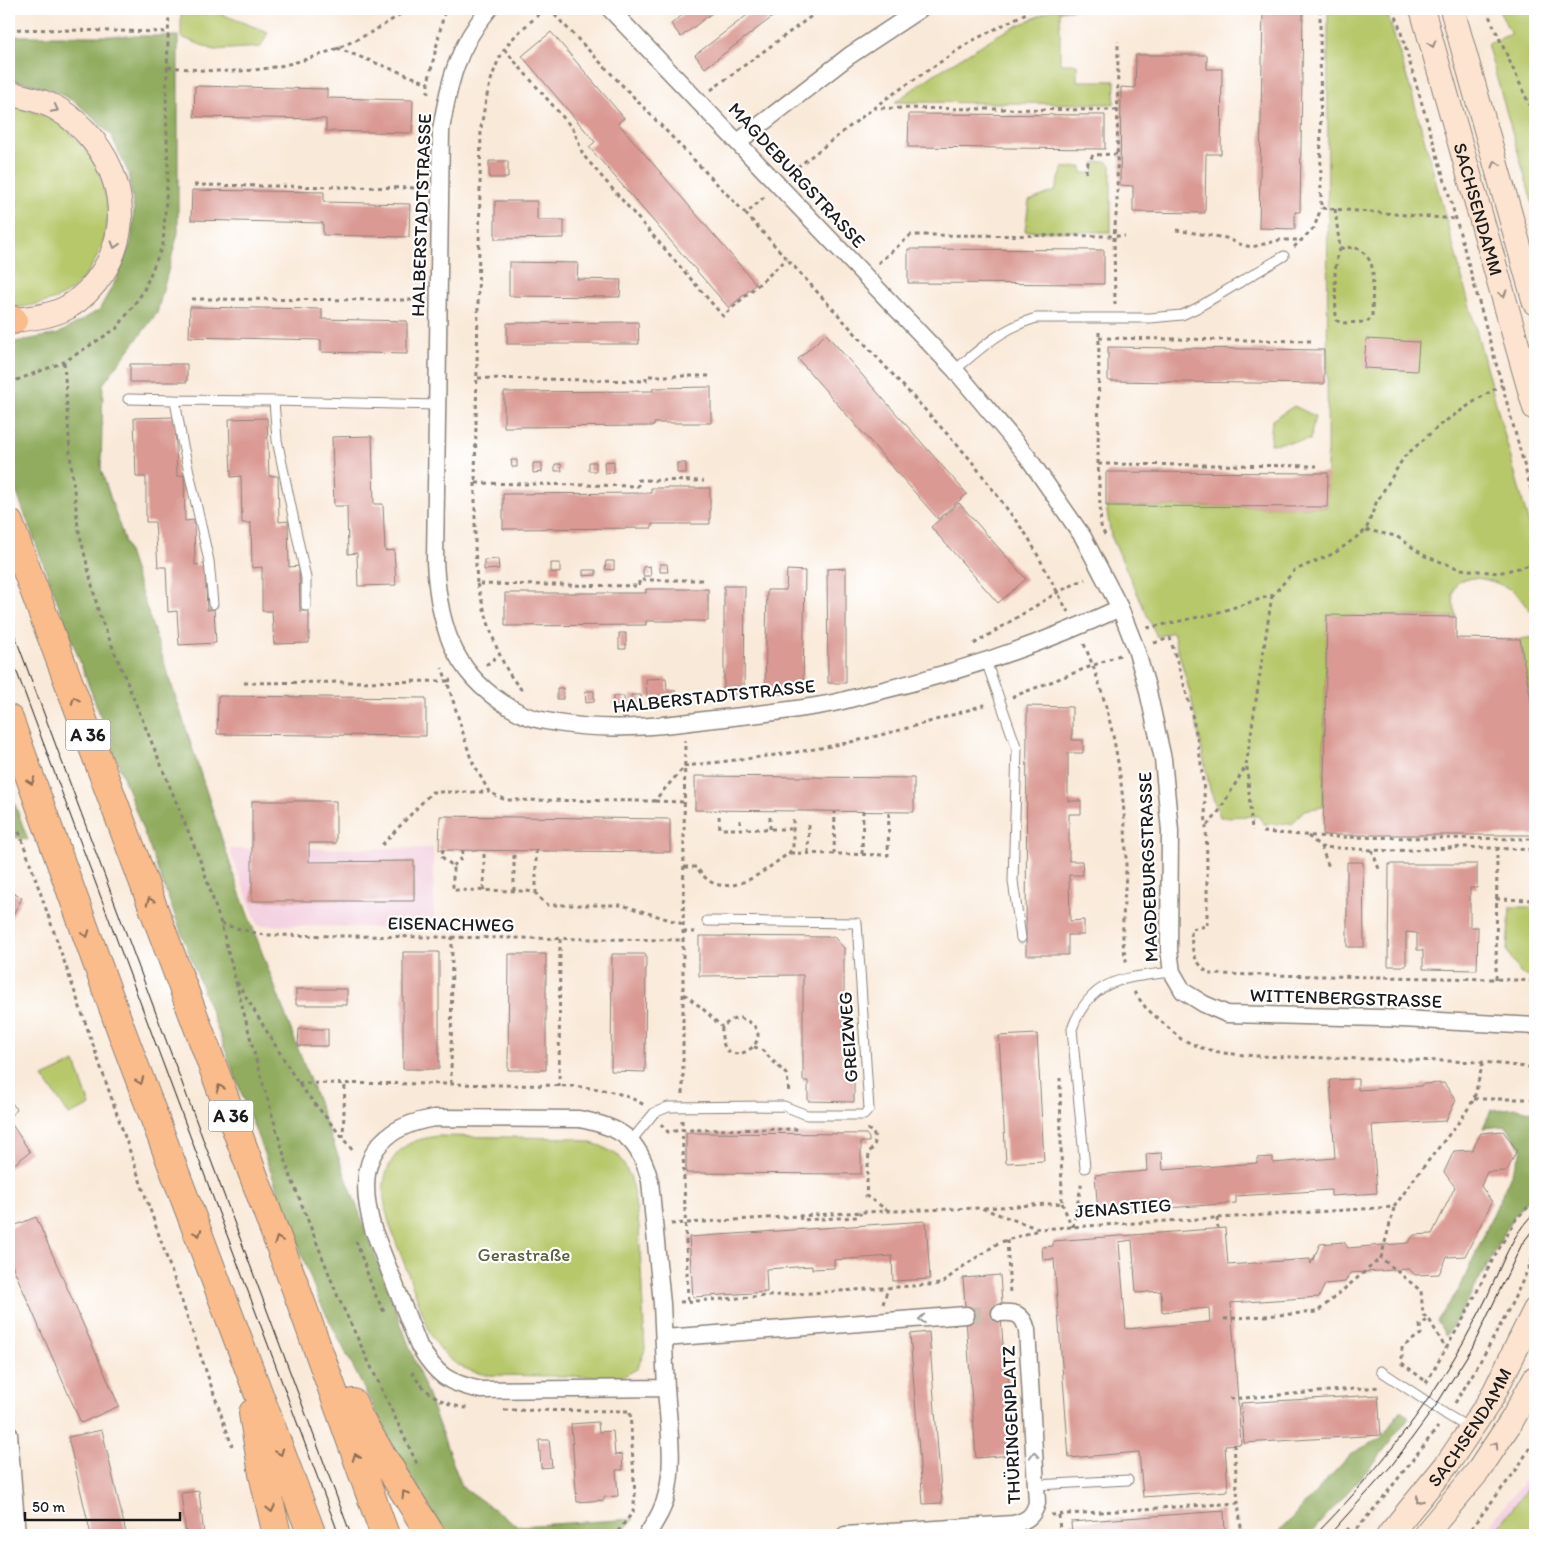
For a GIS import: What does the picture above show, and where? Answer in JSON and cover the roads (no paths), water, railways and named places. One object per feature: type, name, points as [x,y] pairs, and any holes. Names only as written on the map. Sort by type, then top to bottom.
[{"type":"highway","name":"A 36","points":[[9,523],[295,1286],[385,1535]]},
{"type":"highway","points":[[9,719],[123,1035],[312,1535]]},
{"type":"highway","points":[[295,1286],[332,1354],[360,1420],[431,1535]]},
{"type":"highway","points":[[245,1357],[263,1474],[277,1535]]},
{"type":"street","name":"HALBERSTADTSTRASSE","points":[[489,9],[466,43],[454,68],[447,90],[441,130],[435,562],[441,614],[459,659],[470,676],[489,694],[524,715],[570,726],[642,728],[819,706],[930,679],[1040,643],[1120,608]]},
{"type":"street","name":"MAGDEBURGSTRASSE","points":[[610,9],[955,370],[1027,456],[1083,537],[1120,608],[1129,631],[1146,687],[1164,759],[1170,831],[1169,950],[1172,972]]},
{"type":"street","points":[[738,142],[849,56],[920,9]]},
{"type":"street","name":"SACHSENDAMM","points":[[1422,9],[1535,408]]},
{"type":"street","name":"SACHSENDAMM","points":[[1452,9],[1535,303]]},
{"type":"street","points":[[9,93],[31,98],[55,108],[72,119],[87,133],[109,164],[116,184],[120,206],[119,232],[115,250],[95,284],[67,308],[34,318],[11,319]]},
{"type":"street","name":"WITTENBERGSTRASSE","points":[[1172,972],[1183,991],[1204,1004],[1227,1014],[1382,1018],[1535,1026]]},
{"type":"street","points":[[647,1535],[662,1511],[668,1493],[670,1471],[662,1304],[650,1181],[646,1165],[639,1151],[631,1140],[617,1130],[601,1123],[579,1119],[434,1118],[416,1121],[400,1127],[385,1137],[374,1152],[368,1168],[365,1188],[368,1212],[419,1346],[427,1360],[440,1374],[456,1384],[481,1390],[666,1388]]},
{"type":"street","name":"SACHSENDAMM","points":[[1389,1535],[1420,1498],[1491,1400],[1535,1310]]},
{"type":"street","name":"THÜRINGENPLATZ","points":[[845,1535],[1013,1524],[1026,1521],[1035,1512],[1038,1504],[1027,1330],[1025,1322],[1020,1316],[1006,1313]]},
{"type":"street","points":[[664,1338],[966,1315]]},
{"type":"street","name":"SACHSENDAMM","points":[[1425,1535],[1478,1470],[1512,1420],[1535,1378]]},
{"type":"street","points":[[9,1434],[14,1525]]},
{"type":"lane","points":[[955,370],[1000,332],[1020,322],[1036,318],[1166,318],[1182,315],[1284,256]]},
{"type":"lane","points":[[128,399],[437,405]]},
{"type":"lane","points":[[175,400],[182,441],[210,561],[213,604]]},
{"type":"lane","points":[[274,401],[277,440],[306,578],[306,606]]},
{"type":"lane","points":[[986,661],[1017,749],[1013,881],[1021,938]]},
{"type":"lane","name":"GREIZWEG","points":[[631,1140],[654,1113],[668,1107],[784,1106],[807,1115],[864,1115],[869,1109],[857,923],[707,921]]},
{"type":"lane","points":[[1085,1168],[1072,1029],[1080,1011],[1098,990],[1111,982],[1172,972]]},
{"type":"lane","points":[[1381,1371],[1471,1429]]},
{"type":"lane","points":[[1036,1485],[1128,1480]]},
{"type":"tunnel","points":[[966,1315],[1000,1313]]},
{"type":"tram line","points":[[9,620],[351,1535]]},
{"type":"tram line","points":[[9,651],[339,1535]]},
{"type":"tram line","points":[[1315,1535],[1356,1491],[1396,1443],[1432,1393],[1476,1319],[1513,1241],[1535,1212]]},
{"type":"tram line","points":[[1329,1535],[1392,1465],[1435,1407],[1472,1348],[1522,1244],[1535,1227]]},
{"type":"park label","name":"Gerastraße","points":[[524,1254]]}]
